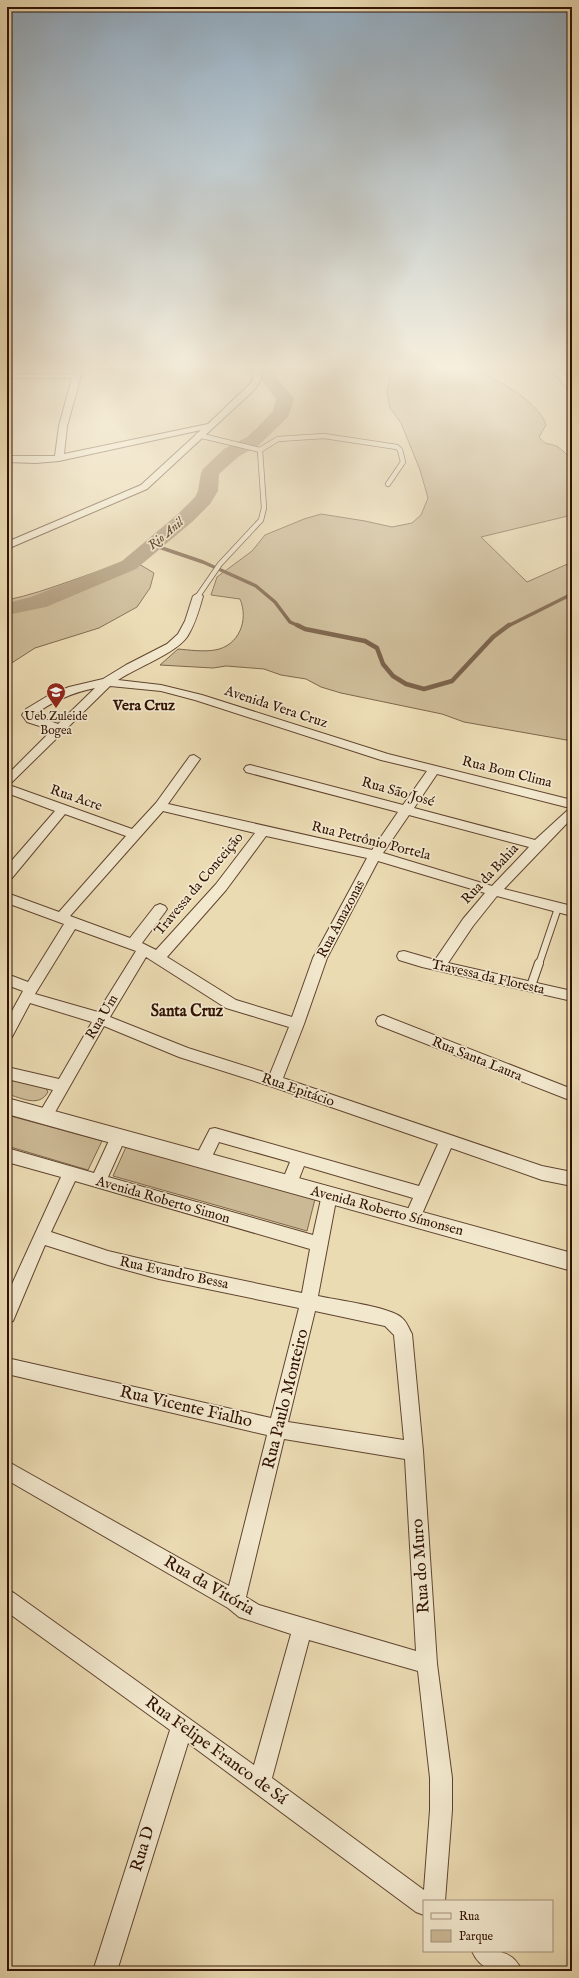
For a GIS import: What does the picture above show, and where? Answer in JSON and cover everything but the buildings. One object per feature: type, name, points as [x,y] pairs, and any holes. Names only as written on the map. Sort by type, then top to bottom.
[{"type":"street","points":[[7,459],[36,460],[56,458]]},
{"type":"street","points":[[7,546],[144,487],[174,458]]},
{"type":"street","points":[[7,782],[107,682],[171,646],[182,636],[190,621],[198,596]]},
{"type":"street","points":[[60,728],[31,719],[28,715],[39,705],[55,696],[73,689],[107,682]]},
{"type":"street","name":"Avenida Vera Cruz","points":[[107,682],[180,692],[385,757],[434,770]]},
{"type":"street","points":[[9,1024],[29,993],[67,920],[163,802],[194,759]]},
{"type":"street","name":"Rua São José","points":[[250,769],[538,845]]},
{"type":"street","name":"Rua Bom Clima","points":[[434,770],[572,804]]},
{"type":"street","name":"Rua Amazonas","points":[[274,1081],[297,1024],[320,958],[375,855],[434,770]]},
{"type":"street","name":"Rua Acre","points":[[7,789],[135,835]]},
{"type":"street","name":"Rua Petrônio Portela","points":[[163,802],[263,831],[375,855],[494,891],[572,911]]},
{"type":"street","points":[[7,875],[62,810]]},
{"type":"street","name":"Rua da Bahia","points":[[439,965],[452,943],[494,891],[572,811]]},
{"type":"street","name":"Travessa da Conceição","points":[[158,957],[221,887],[263,831]]},
{"type":"street","points":[[7,898],[138,946],[158,957],[231,1004],[297,1024]]},
{"type":"street","name":"Rua Um","points":[[63,1086],[101,1018],[138,946],[160,909]]},
{"type":"street","name":"Travessa da Floresta","points":[[404,956],[422,962],[572,996]]},
{"type":"street","name":"Rua Epitácio","points":[[7,979],[29,993],[101,1018],[184,1053],[274,1081],[542,1173],[572,1179]]},
{"type":"street","name":"Rua Santa Laura","points":[[383,1021],[572,1095]]},
{"type":"street","points":[[7,1073],[63,1086],[45,1117]]},
{"type":"street","name":"Avenida Roberto Símonsen","points":[[7,1106],[572,1262]]},
{"type":"street","name":"Avenida Roberto Símonsen","points":[[202,1160],[215,1134],[422,1194]]},
{"type":"street","points":[[98,1181],[118,1137]]},
{"type":"street","points":[[412,1218],[446,1141]]},
{"type":"street","name":"Avenida Roberto Simon","points":[[7,1155],[319,1244]]},
{"type":"street","points":[[289,1184],[299,1159]]},
{"type":"street","points":[[7,1315],[41,1236],[71,1174]]},
{"type":"street","name":"Rua Paulo Monteiro","points":[[235,1601],[279,1429],[309,1302],[329,1195]]},
{"type":"street","name":"Rua Evandro Bessa","points":[[41,1236],[108,1258],[159,1271],[309,1302]]},
{"type":"street","name":"Rua do Muro","points":[[309,1302],[394,1320],[398,1324],[403,1334],[414,1452],[427,1664],[441,1778],[441,1810],[434,1900]]},
{"type":"street","name":"Rua Vicente Fialho","points":[[7,1366],[279,1429],[414,1452]]},
{"type":"street","name":"Rua da Vitória","points":[[7,1470],[252,1612],[302,1629],[427,1664]]},
{"type":"street","name":"Rua Felipe Franco de Sá","points":[[8,1605],[260,1782],[423,1903]]},
{"type":"street","points":[[260,1782],[302,1629]]},
{"type":"street","name":"Rua D","points":[[105,1971],[182,1727]]},
{"type":"street","points":[[485,1952],[510,1971]]},
{"type":"lane","points":[[198,596],[220,564],[261,520],[264,508],[261,458]]},
{"type":"lane","points":[[388,484],[403,462],[402,458]]},
{"type":"lane","points":[[531,986],[558,908]]},
{"type":"green space","points":[[415,458],[570,458],[572,461],[572,515],[481,537],[527,582],[572,562],[572,741],[464,722],[442,714],[341,693],[321,687],[306,679],[281,675],[264,669],[226,666],[213,668],[160,665],[178,649],[210,651],[223,648],[236,638],[240,631],[243,615],[240,599],[211,595],[217,577],[252,551],[265,535],[304,519],[321,514],[392,527],[412,523],[421,515],[428,498]]},
{"type":"green space","points":[[134,561],[154,573],[150,588],[137,607],[99,628],[35,648],[7,666],[7,600],[39,592],[102,570]]},
{"type":"green space","points":[[7,1078],[46,1088],[48,1092],[40,1100],[35,1101],[7,1094]]},
{"type":"green space","points":[[7,1115],[102,1141],[88,1170],[7,1146]]},
{"type":"green space","points":[[126,1147],[315,1199],[307,1231],[113,1176]]},
{"type":"waterway","name":"Rio Anil","points":[[7,609],[38,602],[129,565],[185,518],[203,500],[208,491],[210,473],[225,458]]},
{"type":"waterway","points":[[153,545],[203,562],[256,586],[275,602],[290,622],[299,626]]},
{"type":"waterway","points":[[508,626],[572,594]]},
{"type":"waterway","points":[[299,626],[305,629],[365,641],[377,648],[383,664],[393,676],[406,684],[424,689],[452,681],[493,637],[509,625]]},
{"type":"place","name":"Ueb Zuleide Bogea","points":[[56,709]]},
{"type":"district","name":"Vera Cruz","points":[[144,705]]},
{"type":"district","name":"Santa Cruz","points":[[187,1012]]}]
